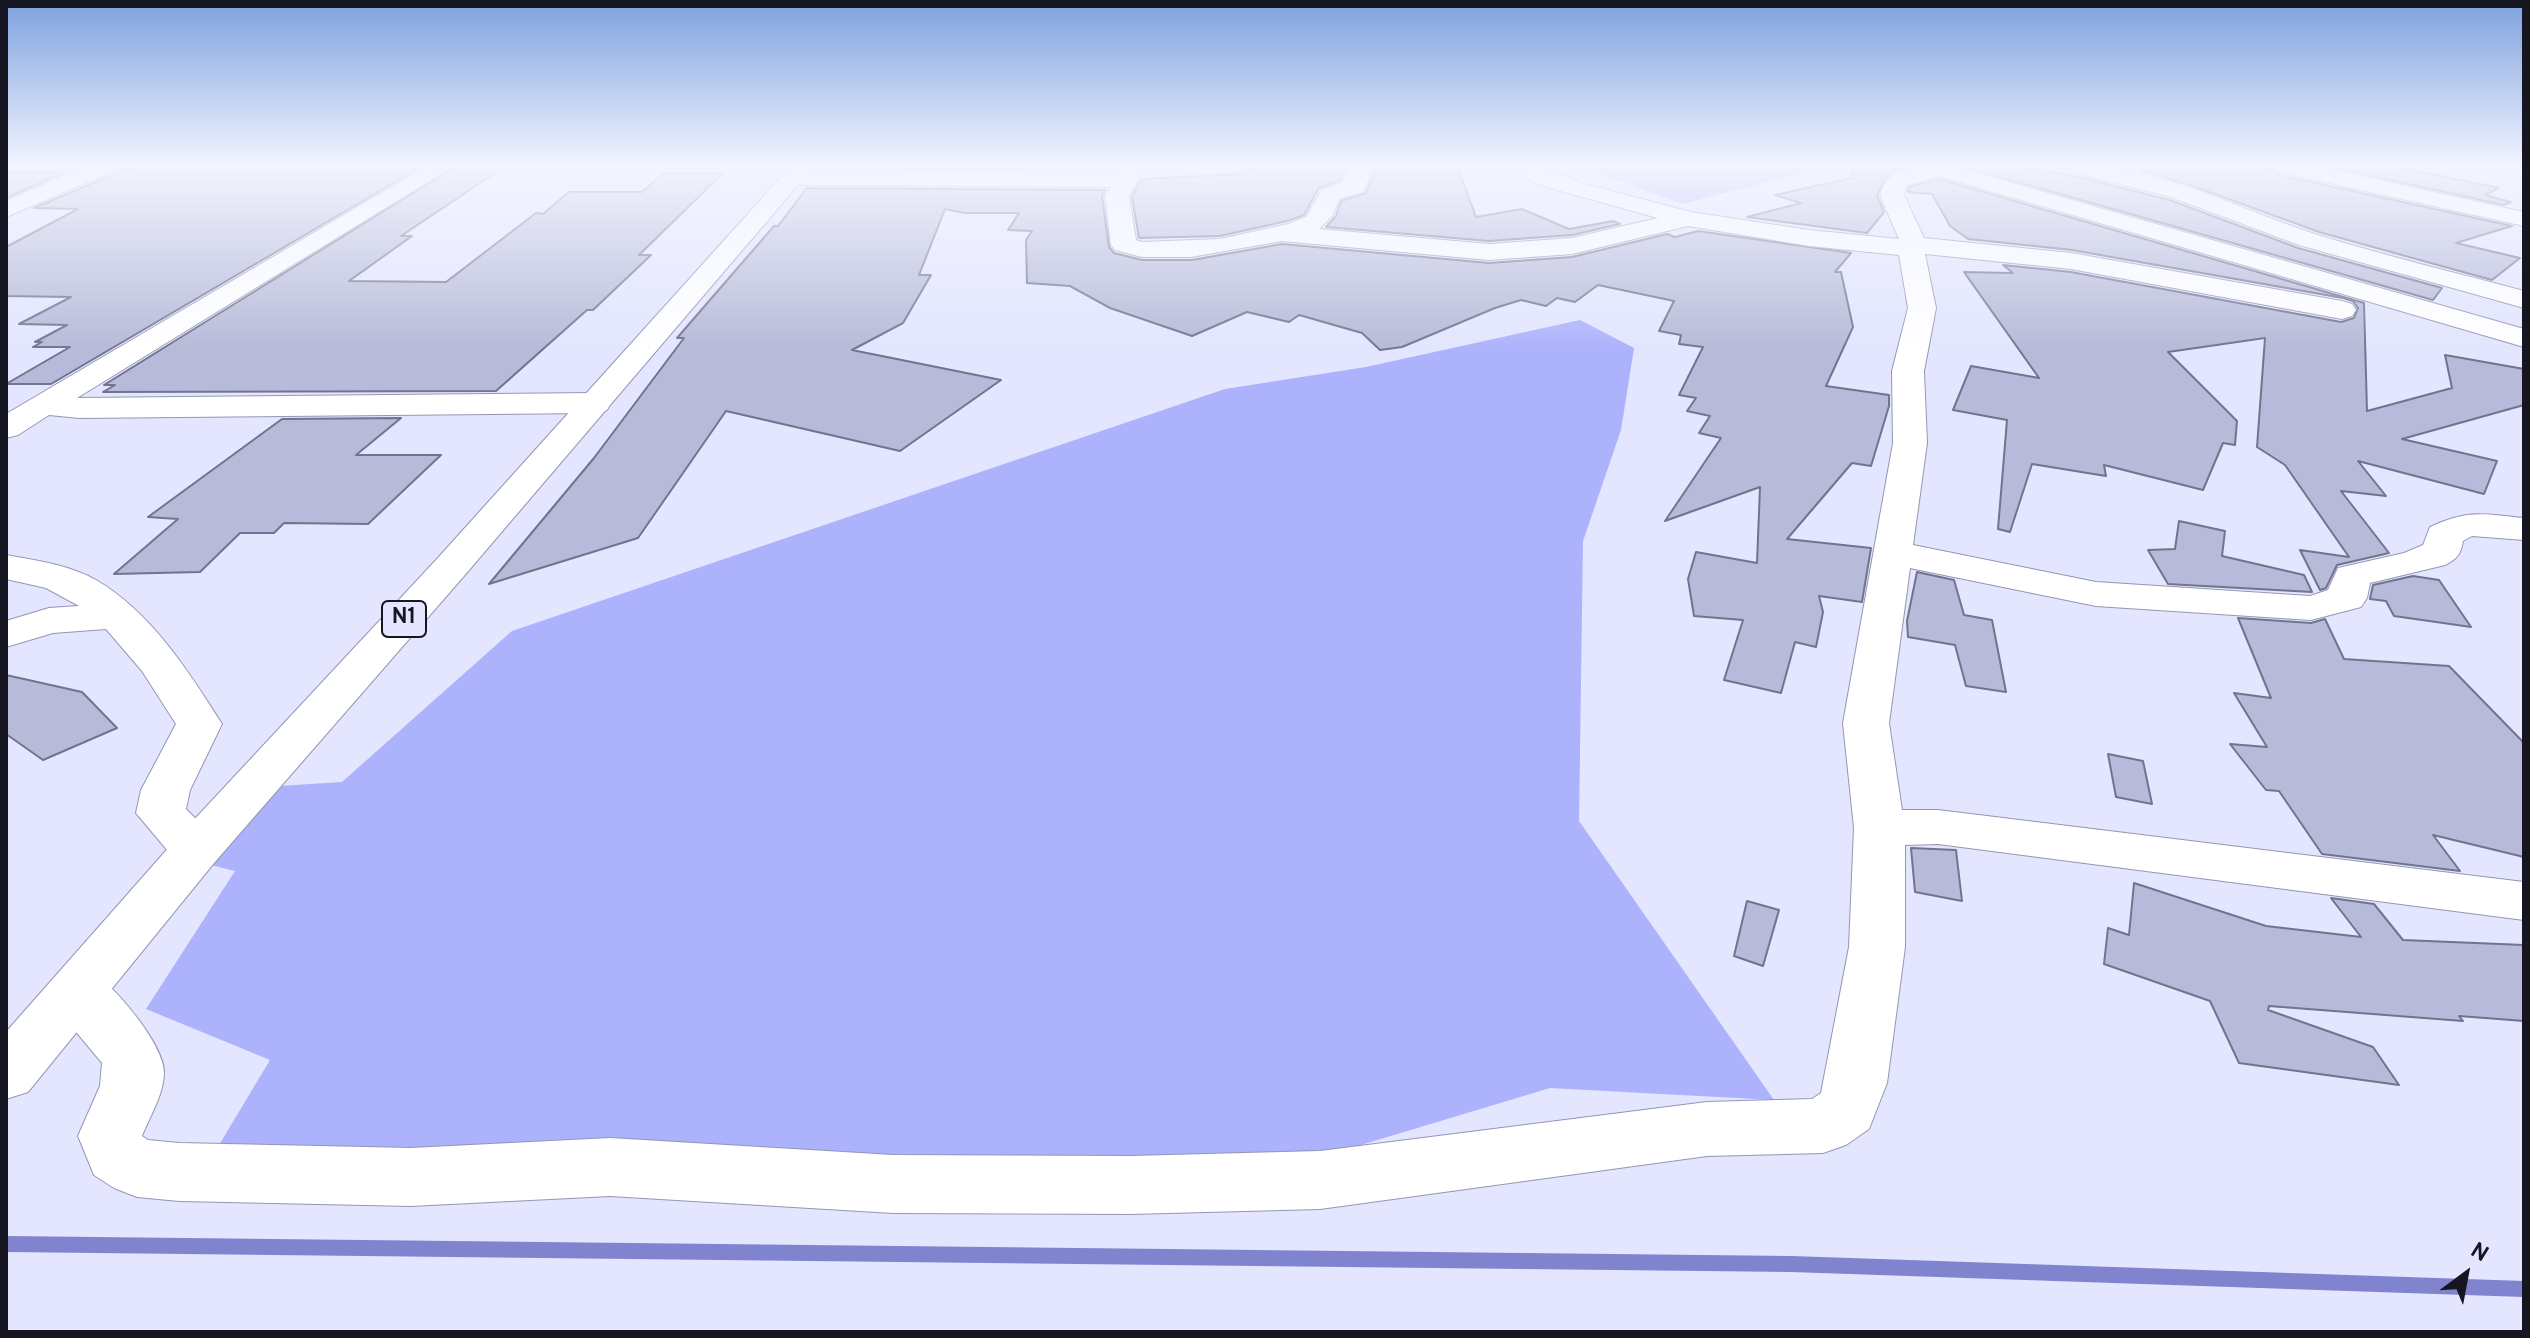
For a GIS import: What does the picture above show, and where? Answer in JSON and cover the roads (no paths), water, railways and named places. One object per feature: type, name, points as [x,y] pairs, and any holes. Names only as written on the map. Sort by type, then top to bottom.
[{"type":"main road","points":[[6,428],[340,227]]},
{"type":"main road","name":"N1","points":[[6,1074],[196,850],[749,227]]},
{"type":"main road","points":[[1122,227],[1124,245],[1156,252],[1211,247],[1297,227]]},
{"type":"main road","points":[[1590,227],[1591,242]]},
{"type":"main road","points":[[1278,233],[1469,252],[1553,248],[1652,227]]},
{"type":"main road","points":[[1742,227],[1809,238],[2071,261],[2326,309],[2381,310],[2402,304]]},
{"type":"main road","points":[[77,993],[127,1050],[135,1066],[132,1082],[110,1136],[117,1155],[137,1168],[179,1172],[411,1177],[610,1167],[908,1184],[1131,1185],[1320,1180],[1707,1129],[1823,1126],[1847,1110],[1856,1083],[1877,947],[1879,828],[1866,723],[1910,443],[1908,371],[1922,308],[1912,246],[1905,227]]},
{"type":"main road","points":[[2139,227],[2524,338]]},
{"type":"main road","points":[[2274,227],[2308,240],[2524,300]]},
{"type":"main road","points":[[2268,265],[2308,240]]},
{"type":"main road","points":[[6,401],[79,408],[595,403]]},
{"type":"main road","points":[[1893,553],[2096,594],[2311,608],[2347,598],[2352,576],[2374,569],[2424,562],[2442,551],[2444,535],[2466,524],[2524,529]]},
{"type":"main road","points":[[6,567],[63,579],[99,601],[146,648],[199,724],[193,744],[161,795],[161,813],[196,850]]},
{"type":"main road","points":[[6,634],[49,621],[114,616]]},
{"type":"main road","points":[[1879,828],[1938,827],[2524,901]]},
{"type":"waterway","points":[[6,1244],[1791,1264],[2524,1289]]}]
